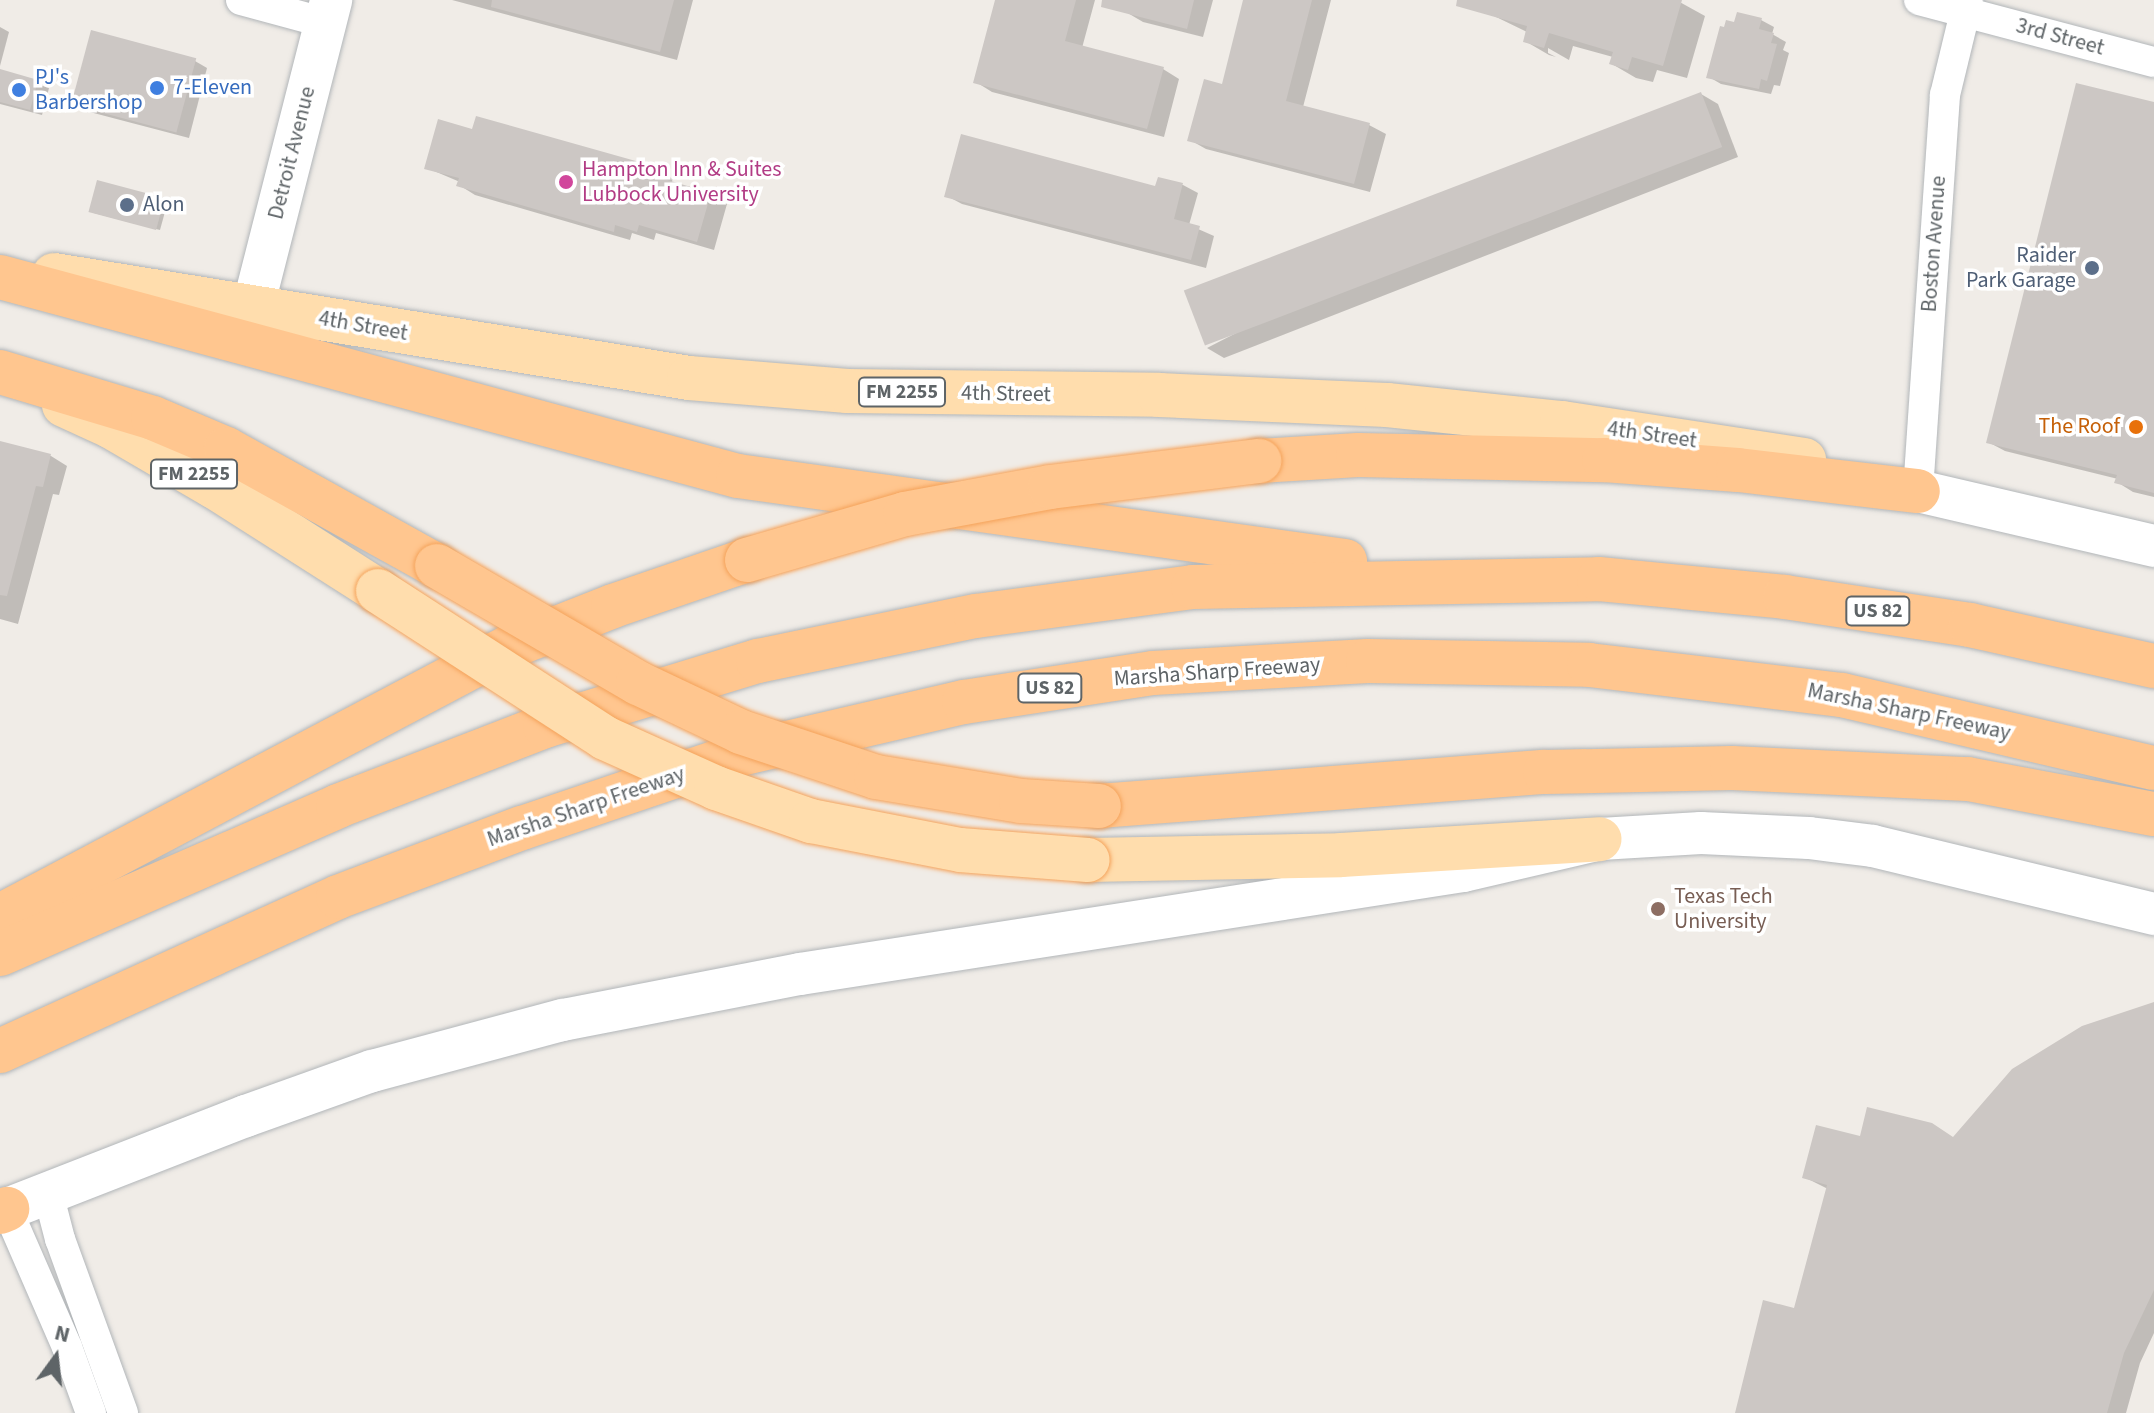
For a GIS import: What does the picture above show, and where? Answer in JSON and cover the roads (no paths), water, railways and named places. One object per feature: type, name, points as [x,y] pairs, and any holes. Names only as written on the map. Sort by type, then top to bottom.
[{"type":"highway","points":[[0,277],[738,476],[1326,559],[1599,579]]},
{"type":"highway","points":[[0,374],[153,418],[226,449],[437,566],[638,683],[741,732],[876,777],[1021,801],[1099,806],[1545,772],[1732,768],[1968,779],[2154,814]]},
{"type":"highway","points":[[0,916],[509,647],[613,606],[747,560],[905,514],[1050,487],[1259,461],[1358,455],[1604,460],[1738,470],[1918,491]]},
{"type":"highway","name":"US 82","points":[[0,954],[338,806],[545,726],[758,661],[976,616],[1193,587],[1599,579],[1785,597],[1970,625],[2154,666]]},
{"type":"highway","name":"Marsha Sharp Freeway","points":[[0,1051],[338,897],[522,828],[740,754],[964,702],[1153,673],[1368,661],[1589,665],[1842,695],[2154,768]]},
{"type":"main road","name":"Detroit Avenue","points":[[253,307],[329,11]]},
{"type":"main road","name":"4th Street","points":[[0,267],[689,378],[847,391],[1326,402],[1548,421],[1795,458],[1918,491]]},
{"type":"main road","name":"FM 2255","points":[[0,374],[110,426],[215,487],[605,738],[716,788],[811,821],[960,850],[1088,860],[1341,855],[1600,839]]},
{"type":"main road","points":[[1918,491],[2154,546]]},
{"type":"main road","points":[[4,1211],[372,1071],[563,1020],[800,974],[1463,871],[1600,839],[1701,833],[1809,838],[1873,846],[2154,914]]},
{"type":"street","points":[[241,0],[329,11]]},
{"type":"street","name":"3rd Street","points":[[1919,0],[1966,6],[2154,62]]},
{"type":"street","name":"Boston Avenue","points":[[1918,491],[1945,95],[1966,6]]},
{"type":"street","points":[[48,1193],[60,1239],[123,1413]]},
{"type":"street","points":[[4,1211],[88,1409]]},
{"type":"place","name":"7-Eleven","points":[[157,88]]},
{"type":"place","name":"PJ's Barbershop","points":[[19,90]]},
{"type":"place","name":"Hampton Inn & Suites Lubbock University","points":[[566,182]]},
{"type":"place","name":"Alon","points":[[127,205]]},
{"type":"place","name":"Raider Park Garage","points":[[2092,268]]},
{"type":"place","name":"The Roof","points":[[2136,427]]},
{"type":"place","name":"Texas Tech University","points":[[1658,909]]}]
